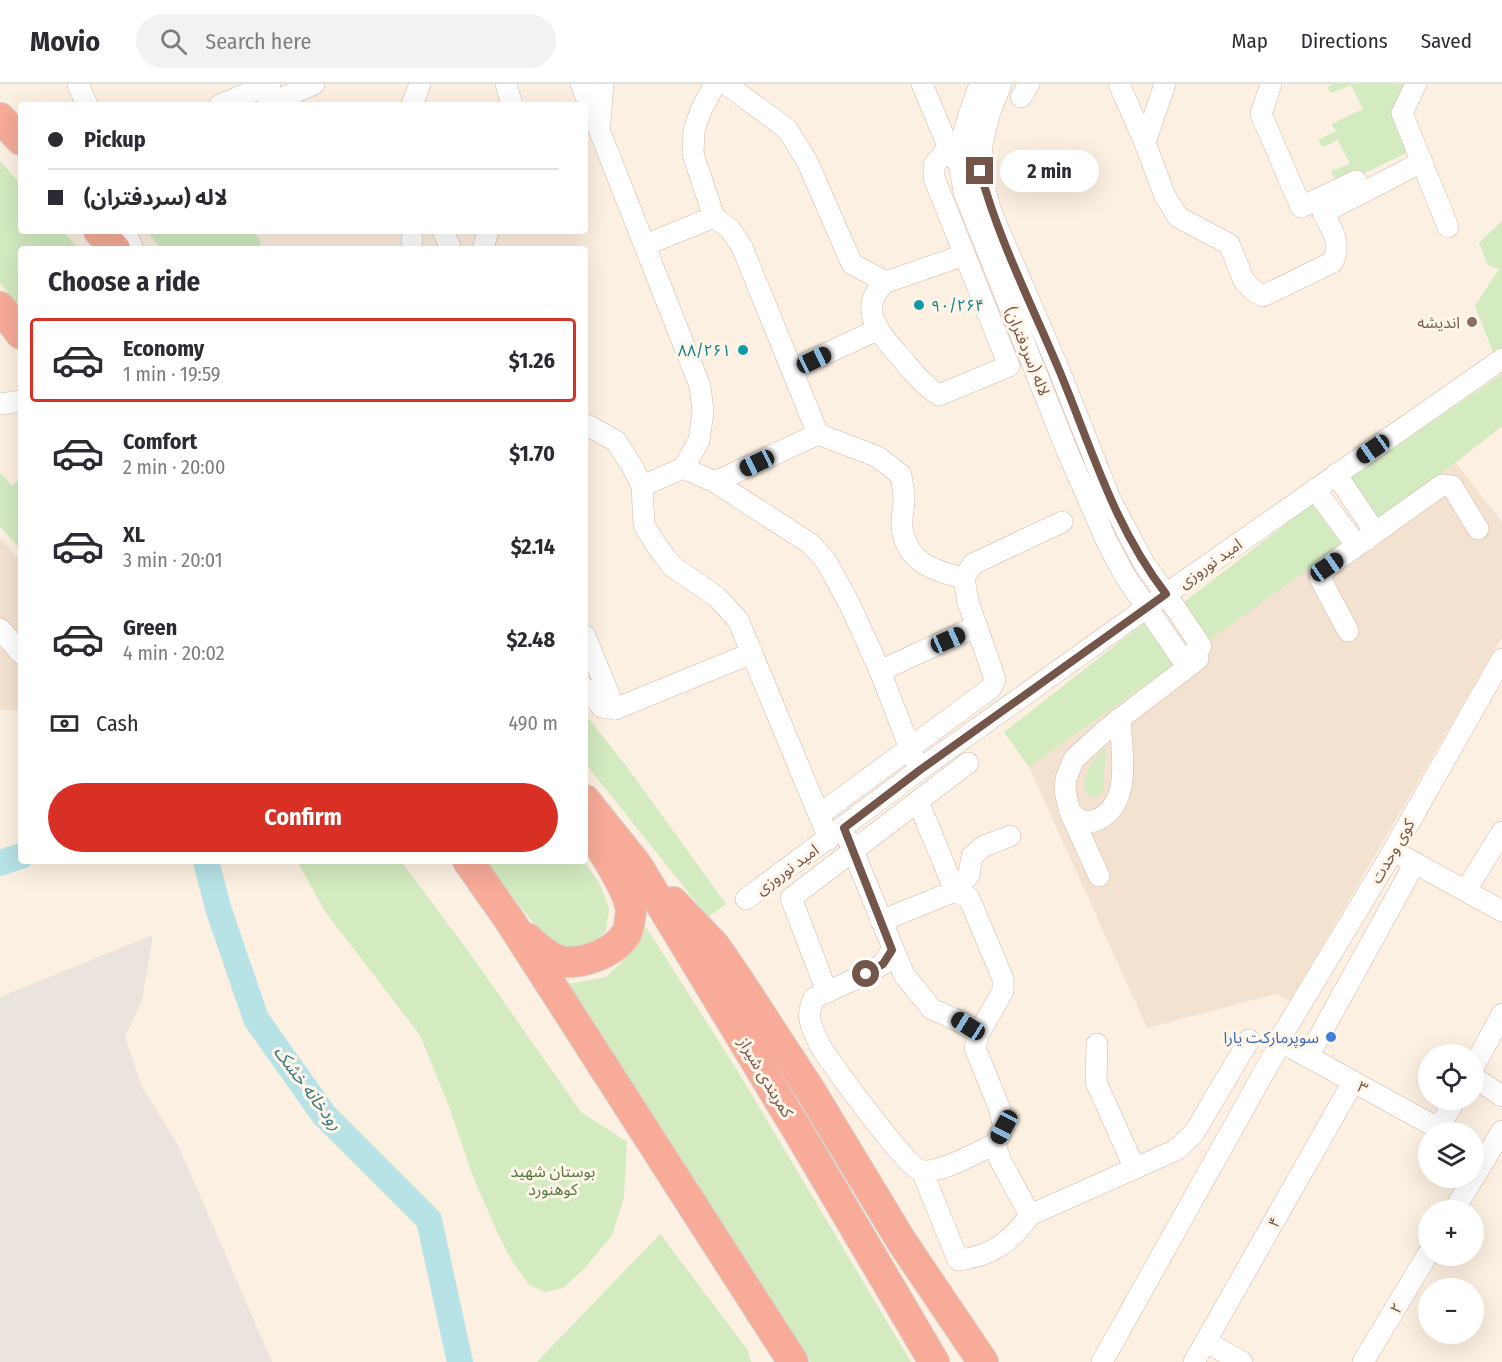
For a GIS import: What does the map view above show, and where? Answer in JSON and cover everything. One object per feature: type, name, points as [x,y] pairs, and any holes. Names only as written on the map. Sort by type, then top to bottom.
[{"type":"highway","points":[[102,234],[112,246]]},
{"type":"highway","points":[[0,307],[18,330]]},
{"type":"highway","name":"کمربندی شیراز","points":[[588,804],[637,865],[934,1362]]},
{"type":"highway","points":[[510,921],[542,951],[564,962],[590,959],[605,954],[627,934],[631,910],[626,892],[588,825]]},
{"type":"highway","points":[[470,864],[510,921],[794,1362]]},
{"type":"highway","points":[[637,865],[721,954],[810,1090],[902,1242],[983,1362]]},
{"type":"highway","points":[[750,1295],[775,1362]]},
{"type":"street","points":[[78,84],[86,102]]},
{"type":"street","points":[[227,102],[270,84]]},
{"type":"street","points":[[274,102],[314,84]]},
{"type":"street","points":[[413,102],[420,84]]},
{"type":"street","points":[[506,84],[511,102]]},
{"type":"street","points":[[581,84],[700,386],[704,412],[699,441],[683,468],[642,486]]},
{"type":"street","points":[[599,129],[603,84]]},
{"type":"street","points":[[716,84],[701,110],[693,131],[693,154],[714,217],[730,229],[742,247],[818,434]]},
{"type":"street","points":[[726,84],[787,129],[807,161],[872,306],[877,330],[926,387],[939,395],[1009,366],[933,171],[937,159],[964,145]]},
{"type":"street","name":"لاله (سردفتران)","points":[[922,84],[964,145],[980,171],[991,212],[1057,365],[1111,501],[1145,565],[1201,645],[1194,653],[1182,659],[1125,576],[1107,542],[964,192],[964,145],[980,84]]},
{"type":"street","name":"لاله (سردفتران)","points":[[964,145],[988,115],[1001,84]]},
{"type":"street","points":[[1119,84],[1165,196],[1178,217],[1229,244],[1244,281],[1263,296],[1333,262],[1338,249],[1336,239],[1323,213],[1420,157]]},
{"type":"street","points":[[1145,143],[1166,84]]},
{"type":"street","points":[[1271,84],[1261,114],[1301,207],[1420,157]]},
{"type":"street","points":[[1416,84],[1402,113],[1448,227]]},
{"type":"street","points":[[645,245],[714,217]]},
{"type":"street","points":[[872,306],[876,292],[886,282],[964,255]]},
{"type":"street","points":[[852,264],[886,282]]},
{"type":"street","points":[[793,369],[877,330]]},
{"type":"street","name":"امید نوروزی","points":[[746,899],[837,834],[920,770],[1146,608],[1502,359]]},
{"type":"street","points":[[1037,375],[1057,365]]},
{"type":"street","points":[[0,404],[18,401]]},
{"type":"street","points":[[588,426],[616,441],[632,466],[642,486],[644,525],[672,566],[717,597],[738,620],[819,815],[853,851],[904,975],[932,1009],[979,1033]]},
{"type":"street","points":[[715,482],[818,434],[878,457],[901,475],[904,497],[902,528],[910,550],[921,562],[937,571],[964,578]]},
{"type":"street","points":[[683,468],[715,482],[811,544],[826,561],[850,605],[880,670],[920,770]]},
{"type":"street","points":[[1336,474],[1372,529],[1366,540]]},
{"type":"street","points":[[1348,631],[1322,585],[1320,575],[1327,567],[1442,485],[1452,486],[1478,529]]},
{"type":"street","points":[[1315,489],[1354,542],[1366,540]]},
{"type":"street","points":[[819,815],[991,688],[995,679],[968,602],[964,578],[973,564],[1062,522]]},
{"type":"street","points":[[880,670],[977,626]]},
{"type":"street","points":[[0,629],[18,650]]},
{"type":"street","points":[[588,643],[615,709]]},
{"type":"street","points":[[588,691],[602,707],[615,709],[752,653]]},
{"type":"street","points":[[1099,876],[1070,812],[1065,791],[1066,778],[1074,759],[1120,718],[1198,659],[1194,653]]},
{"type":"street","name":"کوی وحدت","points":[[1102,1362],[1281,1042],[1281,1037],[1392,851],[1502,659]]},
{"type":"street","points":[[1070,812],[1078,820],[1087,823],[1106,815],[1114,805],[1120,790],[1123,762],[1120,718]]},
{"type":"street","points":[[827,992],[791,898],[968,763]]},
{"type":"street","points":[[892,950],[883,964],[814,998],[809,1009],[811,1024],[821,1047],[900,1153],[915,1169],[922,1171],[938,1169],[995,1144],[1004,1127],[999,1107],[975,1048],[979,1033],[1003,991],[1003,979],[969,898],[955,891],[918,801]]},
{"type":"street","points":[[1466,890],[1502,832]]},
{"type":"street","points":[[881,921],[955,891],[969,874],[972,856],[984,846],[1010,836]]},
{"type":"street","points":[[1392,851],[1502,910]]},
{"type":"street","name":"کوی وحدت","points":[[1308,1057],[1415,863]]},
{"type":"street","points":[[1484,1048],[1502,1014]]},
{"type":"street","points":[[922,1171],[957,1260],[987,1254],[1005,1243],[1022,1227],[1030,1215],[1176,1150],[1194,1133],[1248,1040]]},
{"type":"street","name":"۳","points":[[1281,1042],[1425,1122]]},
{"type":"street","points":[[1097,1044],[1096,1082],[1135,1169]]},
{"type":"street","name":"۴","points":[[1194,1362],[1353,1082]]},
{"type":"street","points":[[1484,1084],[1502,1096]]},
{"type":"street","points":[[1484,1149],[1502,1131]]},
{"type":"street","points":[[995,1144],[1000,1160],[1030,1215]]},
{"type":"street","name":"۲","points":[[1363,1362],[1421,1266]]},
{"type":"street","points":[[1206,1342],[1242,1362]]},
{"type":"shaded area","points":[[1456,463],[1502,522],[1502,637],[1290,1001],[1276,994],[1147,1028],[1029,767]]},
{"type":"shaded area","points":[[0,538],[18,559],[18,710],[0,710]]},
{"type":"shaded area","points":[[153,935],[142,1001],[125,1037],[142,1087],[178,1145],[272,1362],[0,1362],[0,997]]},
{"type":"green space","points":[[1333,84],[1409,84],[1413,150],[1306,201],[1303,194],[1335,179],[1331,171],[1350,164],[1338,140],[1322,147],[1318,140],[1336,131],[1331,124],[1363,109],[1351,85],[1331,93],[1327,87]]},
{"type":"green space","points":[[0,161],[18,182],[18,234],[65,234],[76,246],[18,246],[18,304],[0,283]]},
{"type":"green space","points":[[1502,221],[1502,348],[1493,352],[1475,306],[1499,269],[1488,265],[1479,243]]},
{"type":"green space","points":[[149,234],[255,234],[260,240],[260,246],[159,246]]},
{"type":"green space","points":[[1502,374],[1502,426],[1378,519],[1350,478]]},
{"type":"green space","points":[[0,473],[12,486],[18,481],[18,547],[0,526]]},
{"type":"green space","points":[[1312,504],[1342,545],[1208,641],[1184,602]]},
{"type":"green space","points":[[1149,619],[1177,662],[1029,767],[1004,732]]},
{"type":"green space","points":[[588,718],[627,767],[726,904],[708,917],[588,767]]},
{"type":"green space","points":[[1106,747],[1103,791],[1093,798],[1085,791],[1085,778],[1093,762]]},
{"type":"green space","name":"بوستان شهید کوهنورد","points":[[299,864],[403,864],[471,955],[581,1112],[627,1142],[624,1197],[612,1235],[585,1268],[563,1288],[545,1292],[529,1285],[512,1261],[472,1174],[450,1109],[420,1035],[326,913]]},
{"type":"green space","points":[[489,864],[586,864],[600,884],[609,908],[606,931],[587,948],[568,951],[544,933]]},
{"type":"green space","points":[[646,927],[737,1070],[911,1362],[810,1362],[563,985],[606,977],[629,955]]},
{"type":"green space","points":[[660,1234],[747,1349],[751,1362],[537,1362]]},
{"type":"waterway","name":"رودخانه خشک","points":[[0,863],[18,857]]},
{"type":"waterway","name":"رودخانه خشک","points":[[207,864],[218,908],[256,1019],[324,1115],[429,1220],[460,1362]]},
{"type":"place","name":"۹۰/۲۶۴","points":[[919,305]]},
{"type":"place","name":"اندیشه","points":[[1472,322]]},
{"type":"place","name":"۸۸/۲۶۱","points":[[743,350]]},
{"type":"place","name":"سوپرمارکت یارا","points":[[1331,1037]]},
{"type":"route","points":[[866,974],[883,964],[892,950],[844,828],[920,770],[1166,594],[1130,540],[1111,501],[1057,365],[991,212],[980,171]]}]
